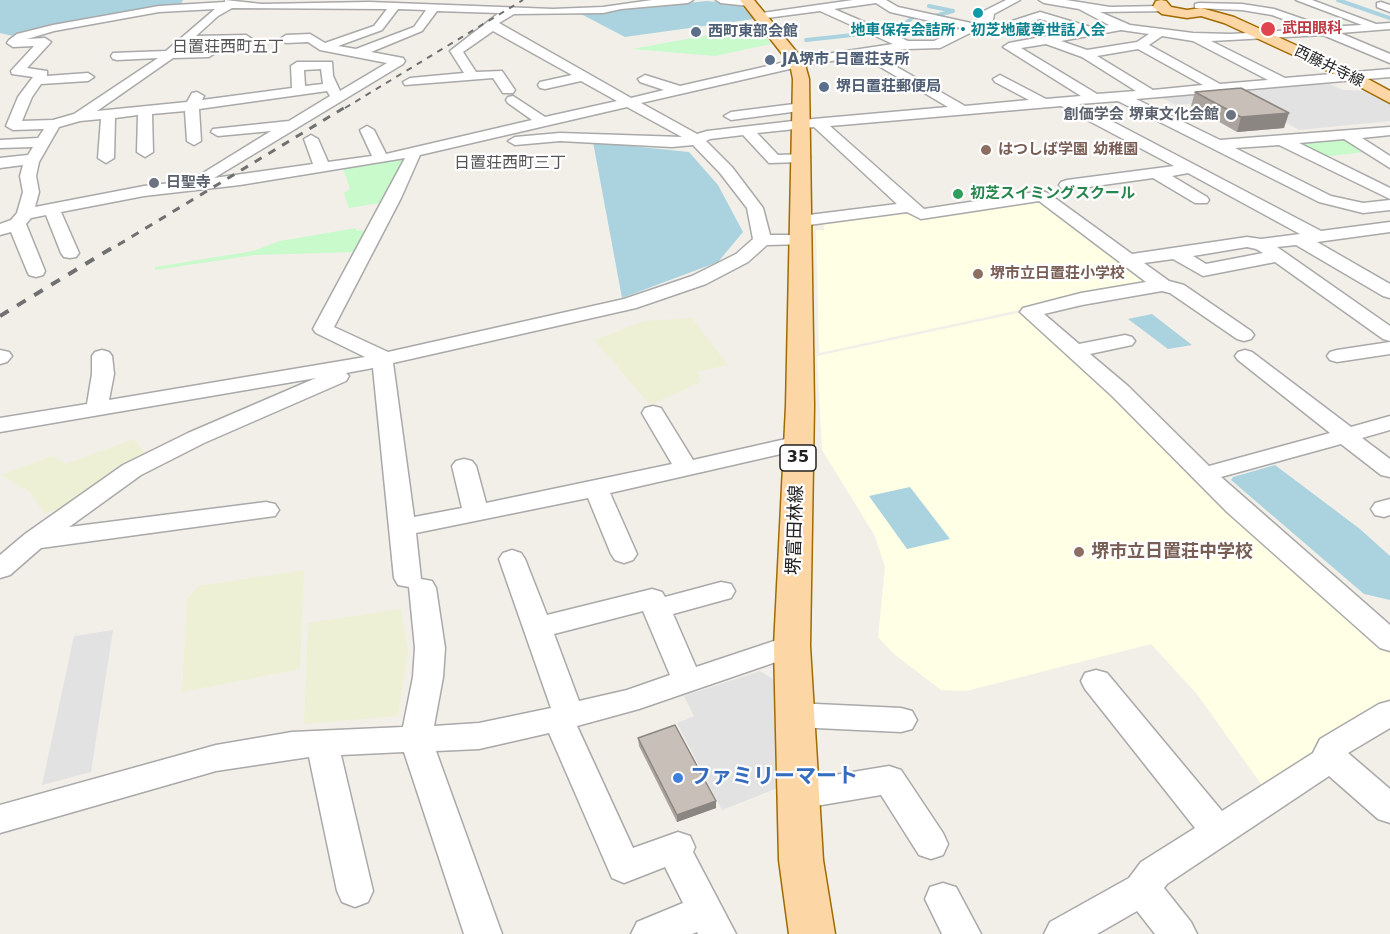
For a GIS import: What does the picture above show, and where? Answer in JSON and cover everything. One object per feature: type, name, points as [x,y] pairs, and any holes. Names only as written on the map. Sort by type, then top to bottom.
[{"type":"main road","name":"西藤井寺線","points":[[1140,0],[1200,9],[1229,20],[1351,76],[1390,99]]},
{"type":"main road","points":[[748,9],[798,64]]},
{"type":"main road","name":"堺富田林線","points":[[798,64],[807,118],[802,157],[799,443],[792,646],[801,860],[812,934]]},
{"type":"street","points":[[477,8],[489,0]]},
{"type":"street","points":[[6,44],[53,28],[76,23],[159,9],[230,2],[257,11],[288,3],[356,6],[372,2],[395,6],[514,9],[688,0]]},
{"type":"street","points":[[748,9],[822,8],[878,0],[894,9],[974,27]]},
{"type":"street","points":[[377,360],[323,329],[412,155],[627,102],[798,64],[906,45],[936,45],[974,27],[989,18],[988,13],[1015,0]]},
{"type":"street","points":[[1044,0],[1110,10],[1172,6],[1183,19],[1140,45],[1086,54]]},
{"type":"street","points":[[1242,7],[1257,0]]},
{"type":"street","points":[[1301,0],[1386,28]]},
{"type":"street","points":[[79,117],[166,59],[230,2]]},
{"type":"street","points":[[343,20],[356,6]]},
{"type":"street","points":[[324,47],[378,28],[395,6]]},
{"type":"street","points":[[358,53],[417,29],[434,7]]},
{"type":"street","points":[[1083,7],[1090,13],[1122,26],[1193,37],[1386,28]]},
{"type":"street","points":[[1200,9],[1242,7],[1274,12],[1326,31],[1390,59]]},
{"type":"street","points":[[822,8],[906,45]]},
{"type":"street","points":[[470,93],[468,77],[456,51],[493,27],[493,22],[514,9]]},
{"type":"street","points":[[748,9],[798,23]]},
{"type":"street","points":[[1015,22],[1040,15],[1093,31]]},
{"type":"street","points":[[1093,98],[1038,62],[1009,47],[1122,26]]},
{"type":"street","points":[[493,27],[697,140],[726,170],[755,208],[762,240]]},
{"type":"street","points":[[1193,37],[1281,81]]},
{"type":"street","points":[[191,185],[205,171],[296,124],[334,93],[399,61],[324,47],[310,38],[286,39]]},
{"type":"street","points":[[186,40],[246,39]]},
{"type":"street","points":[[1047,40],[1086,54],[1149,93]]},
{"type":"street","points":[[6,44],[45,42],[17,71],[42,74],[25,97],[13,126],[54,124],[79,117],[145,111],[194,101],[224,108],[299,90],[334,93]]},
{"type":"street","points":[[1140,45],[1216,87]]},
{"type":"street","points":[[117,56],[166,59],[207,56]]},
{"type":"street","points":[[876,59],[963,110]]},
{"type":"street","points":[[9,61],[27,60]]},
{"type":"street","points":[[299,90],[292,63],[328,65],[327,76],[334,93]]},
{"type":"street","points":[[897,71],[917,68]]},
{"type":"street","points":[[730,116],[807,118],[963,110],[1390,73]]},
{"type":"street","points":[[410,82],[497,74],[511,95],[543,122]]},
{"type":"street","points":[[545,85],[585,76]]},
{"type":"street","points":[[38,80],[88,77]]},
{"type":"street","points":[[645,79],[680,91]]},
{"type":"street","points":[[1000,79],[1044,103]]},
{"type":"street","points":[[1119,96],[1334,202],[1363,207],[1390,205]]},
{"type":"street","points":[[194,101],[194,141]]},
{"type":"street","points":[[1063,101],[1318,236]]},
{"type":"street","points":[[145,111],[146,152]]},
{"type":"street","points":[[106,158],[108,114]]},
{"type":"street","points":[[14,223],[51,208],[116,195],[322,168],[477,144],[561,137],[672,143],[697,140],[707,135],[748,132],[807,118]]},
{"type":"street","points":[[807,118],[921,214],[1042,196],[1162,285],[1177,289],[1346,434],[1350,440],[1390,470]]},
{"type":"street","points":[[0,123],[15,120]]},
{"type":"street","points":[[14,223],[31,192],[31,166],[54,124]]},
{"type":"street","points":[[219,132],[296,124]]},
{"type":"street","points":[[367,130],[381,159]]},
{"type":"street","points":[[1159,150],[1390,130]]},
{"type":"street","points":[[748,132],[774,160],[802,157]]},
{"type":"street","points":[[1346,134],[1390,163]]},
{"type":"street","points":[[311,139],[322,168]]},
{"type":"street","points":[[1281,140],[1390,194]]},
{"type":"street","points":[[0,144],[44,142]]},
{"type":"street","points":[[0,163],[31,166]]},
{"type":"street","points":[[0,176],[31,166]]},
{"type":"street","points":[[1068,186],[1193,168]]},
{"type":"street","points":[[1156,173],[1201,200]]},
{"type":"street","points":[[0,425],[97,406],[377,360],[629,304],[699,280],[742,258],[762,240],[910,207]]},
{"type":"street","points":[[51,208],[70,253]]},
{"type":"street","points":[[14,223],[36,271]]},
{"type":"street","points":[[1129,260],[1247,242],[1261,244],[1390,227]]},
{"type":"street","points":[[1368,230],[1390,242]]},
{"type":"street","points":[[1299,239],[1390,292]]},
{"type":"street","points":[[1261,244],[1390,335]]},
{"type":"street","points":[[1175,252],[1203,270],[1277,256]]},
{"type":"street","points":[[1162,285],[1081,299],[1030,312],[1120,391],[1236,506],[1390,641]]},
{"type":"street","points":[[1074,351],[1125,341]]},
{"type":"street","points":[[1337,356],[1390,348]]},
{"type":"street","points":[[97,406],[103,374],[102,356]]},
{"type":"street","points":[[377,360],[402,528],[430,648],[428,678],[416,739],[482,934]]},
{"type":"street","points":[[0,569],[34,540],[132,470],[195,438],[377,360]]},
{"type":"street","points":[[653,413],[687,469]]},
{"type":"street","points":[[1206,474],[1390,423]]},
{"type":"street","points":[[402,528],[596,489],[799,443]]},
{"type":"street","points":[[464,466],[476,513]]},
{"type":"street","points":[[596,489],[624,554]]},
{"type":"street","points":[[34,540],[231,506],[266,510]]},
{"type":"street","points":[[512,559],[537,628],[563,717],[624,867],[679,855],[711,923],[650,934]]},
{"type":"street","points":[[656,609],[721,591]]},
{"type":"street","points":[[537,628],[652,599],[688,681]]},
{"type":"street","points":[[0,819],[216,758],[292,745],[479,736],[628,701],[792,646]]},
{"type":"street","points":[[1115,695],[1218,831]]},
{"type":"street","points":[[1063,934],[1142,890],[1154,873],[1326,761],[1331,748],[1390,712]]},
{"type":"street","points":[[795,715],[901,720]]},
{"type":"street","points":[[322,743],[355,891]]},
{"type":"street","points":[[1329,756],[1390,809]]},
{"type":"street","points":[[798,795],[889,780],[931,844]]},
{"type":"street","points":[[1142,890],[1178,934]]},
{"type":"street","points":[[943,899],[962,934]]},
{"type":"shaded area","points":[[1325,82],[1343,90],[1367,91],[1390,104],[1390,121],[1299,130],[1247,100],[1176,105],[1157,96]]},
{"type":"shaded area","name":"堺市立日置荘小学校","points":[[1039,202],[1150,282],[819,353],[816,230],[824,230],[824,220],[907,210],[922,219]]},
{"type":"shaded area","name":"堺市立日置荘中学校","points":[[1023,312],[1390,651],[1390,699],[1322,739],[1320,751],[1261,784],[1197,694],[1151,644],[966,691],[941,690],[894,654],[878,637],[885,567],[875,536],[822,450],[817,356]]},
{"type":"shaded area","points":[[692,318],[728,365],[697,372],[701,382],[650,405],[594,340],[644,321]]},
{"type":"shaded area","points":[[134,439],[146,455],[67,508],[44,513],[30,492],[1,475],[52,456],[66,464]]},
{"type":"shaded area","points":[[304,570],[300,669],[182,692],[187,599],[198,586]]},
{"type":"shaded area","points":[[401,609],[408,652],[398,716],[304,724],[308,623]]},
{"type":"shaded area","points":[[113,630],[91,772],[42,785],[74,636]]},
{"type":"shaded area","points":[[760,671],[779,683],[780,787],[722,810],[677,723],[694,716],[684,696]]},
{"type":"green space","points":[[758,26],[771,44],[715,56],[632,49]]},
{"type":"green space","points":[[1344,139],[1365,152],[1322,157],[1295,143]]},
{"type":"green space","points":[[408,160],[389,193],[379,203],[349,208],[344,193],[350,189],[343,168]]},
{"type":"green space","points":[[356,228],[356,231],[364,230],[356,252],[255,255],[155,270],[155,267],[253,251],[280,241]]},
{"type":"water","points":[[0,0],[183,0],[180,6],[13,36],[0,33]]},
{"type":"water","points":[[707,1],[740,4],[754,19],[625,37],[579,13]]},
{"type":"water","points":[[593,142],[689,152],[718,185],[743,232],[718,262],[622,298]]},
{"type":"water","points":[[1152,314],[1192,345],[1168,349],[1128,319]]},
{"type":"water","points":[[1275,465],[1360,529],[1390,556],[1390,600],[1364,594],[1231,480],[1233,477]]},
{"type":"water","points":[[910,487],[950,539],[907,549],[869,496]]},
{"type":"building","points":[[1241,88],[1289,113],[1241,117],[1195,92]]},
{"type":"building","name":"ファミリーマート","points":[[675,725],[716,801],[677,815],[638,738]]},
{"type":"waterway","points":[[1338,0],[1390,18]]},
{"type":"waterway","points":[[929,6],[953,11],[931,17]]},
{"type":"waterway","points":[[806,40],[871,33],[882,34],[909,28],[905,24],[914,16],[920,15]]},
{"type":"railway","points":[[345,108],[523,0]]},
{"type":"railway","points":[[118,245],[347,106]]},
{"type":"railway","points":[[0,316],[120,243]]},
{"type":"place","name":"地車保存会詰所・初芝地蔵尊世話人会","points":[[978,13]]},
{"type":"place","name":"武田眼科","points":[[1268,29]]},
{"type":"place","name":"西町東部会館","points":[[696,32]]},
{"type":"place","name":"JA堺市 日置荘支所","points":[[770,60]]},
{"type":"place","name":"堺日置荘郵便局","points":[[824,87]]},
{"type":"place","name":"創価学会 堺東文化会館","points":[[1231,115]]},
{"type":"place","name":"はつしば学園 幼稚園","points":[[986,150]]},
{"type":"place","name":"日聖寺","points":[[154,183]]},
{"type":"place","name":"初芝スイミングスクール","points":[[958,194]]},
{"type":"place","name":"堺市立日置荘小学校","points":[[978,274]]},
{"type":"place","name":"堺市立日置荘中学校","points":[[1079,552]]},
{"type":"place","name":"ファミリーマート","points":[[678,778]]},
{"type":"district","name":"日置荘西町五丁","points":[[228,48]]},
{"type":"district","name":"日置荘西町三丁","points":[[510,164]]}]
